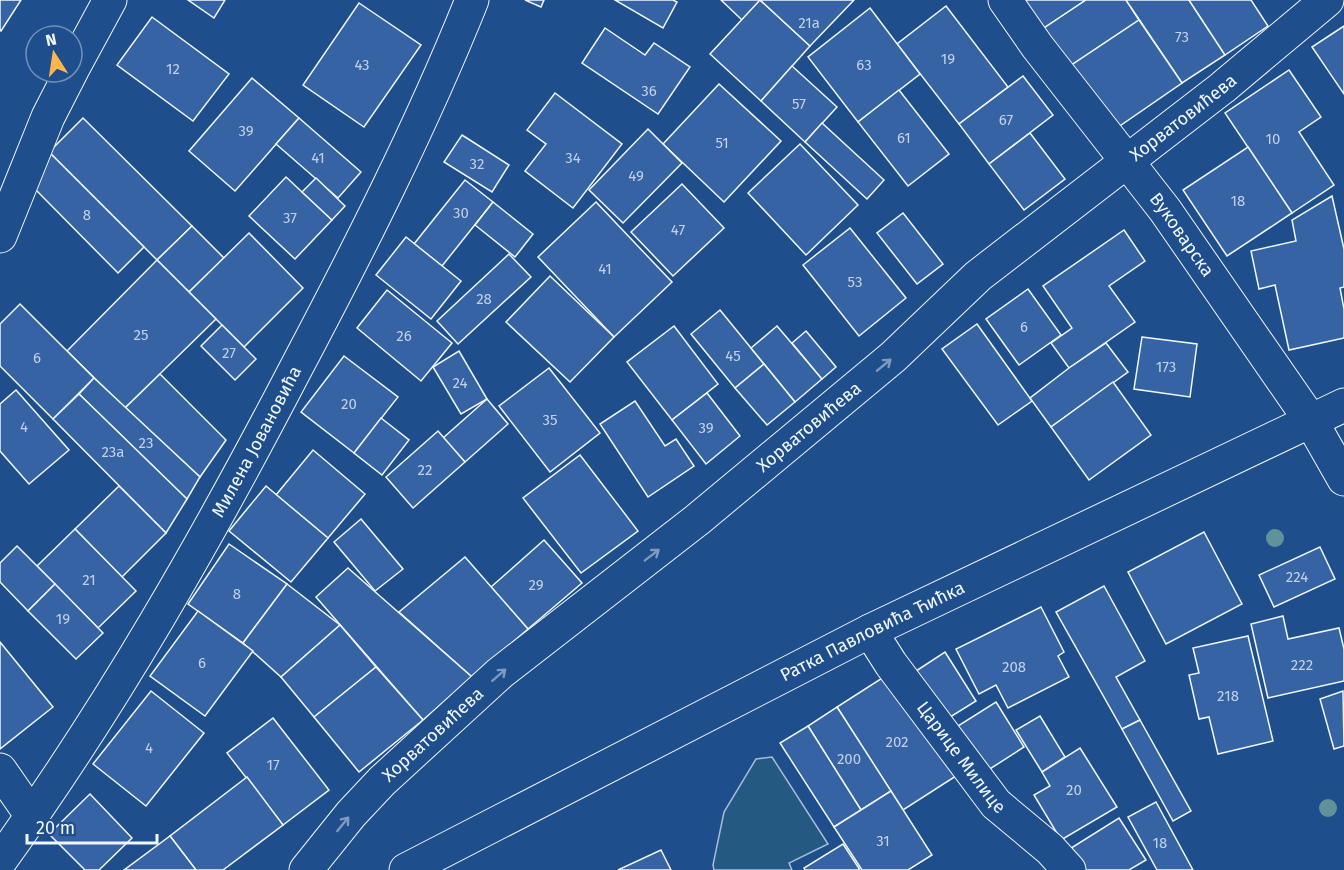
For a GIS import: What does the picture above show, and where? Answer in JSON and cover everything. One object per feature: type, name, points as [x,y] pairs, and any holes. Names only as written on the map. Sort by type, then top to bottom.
[{"type":"street","points":[[84,47],[110,0]]},
{"type":"street","name":"Милена Јовановића","points":[[0,861],[32,816],[110,695],[169,599],[249,457],[361,244],[442,76],[472,0]]},
{"type":"street","name":"Вуковарска","points":[[1005,0],[1037,46],[1171,219],[1311,421],[1344,479]]},
{"type":"street","name":"Хорватовићева","points":[[306,870],[351,814],[382,781],[500,673],[697,520],[893,357],[978,276],[1222,88],[1327,0]]},
{"type":"street","points":[[0,236],[48,117],[64,84]]},
{"type":"street","name":"Ратка Павловића Ћићка","points":[[406,870],[870,631],[1344,405]]},
{"type":"street","name":"Царице Милице","points":[[870,631],[891,664],[996,804],[1050,849],[1069,870]]},
{"type":"street","points":[[0,770],[32,816]]},
{"type":"shaded area","points":[[772,757],[828,844],[789,863],[792,870],[714,870],[713,865],[724,812],[756,759]]},
{"type":"building","points":[[0,0],[21,0],[1,31],[0,30]]},
{"type":"building","points":[[188,0],[225,0],[214,18]]},
{"type":"building","points":[[525,0],[544,0],[541,7]]},
{"type":"building","points":[[615,0],[673,0],[677,2],[663,28]]},
{"type":"building","points":[[721,0],[761,0],[742,20]]},
{"type":"building","points":[[760,0],[810,46],[761,101],[710,54]]},
{"type":"building","points":[[760,0],[854,0],[810,46]]},
{"type":"building","points":[[1021,0],[1086,0],[1041,30]]},
{"type":"building","points":[[1086,0],[1126,0],[1139,20],[1067,68],[1041,30]]},
{"type":"building","points":[[1126,0],[1189,0],[1225,55],[1182,83]]},
{"type":"building","points":[[1189,0],[1251,0],[1268,26],[1225,55]]},
{"type":"building","points":[[359,3],[421,45],[364,127],[303,85]]},
{"type":"building","points":[[946,6],[1008,87],[959,124],[897,44]]},
{"type":"building","points":[[870,8],[920,74],[858,122],[808,57]]},
{"type":"building","points":[[152,17],[229,74],[193,121],[117,65]]},
{"type":"building","points":[[1139,20],[1182,83],[1111,132],[1067,68]]},
{"type":"building","points":[[1344,26],[1344,94],[1312,47]]},
{"type":"building","points":[[605,28],[645,55],[654,43],[690,67],[658,114],[582,63]]},
{"type":"building","points":[[792,66],[837,107],[805,142],[761,101]]},
{"type":"building","points":[[1289,70],[1321,117],[1299,132],[1334,185],[1292,213],[1225,113]]},
{"type":"building","points":[[1023,76],[1053,115],[989,164],[959,124]]},
{"type":"building","points":[[252,78],[299,118],[235,191],[189,151]]},
{"type":"building","points":[[719,84],[781,141],[724,202],[663,144]]},
{"type":"building","points":[[899,90],[949,154],[908,186],[858,122]]},
{"type":"building","points":[[555,93],[622,144],[573,208],[525,171],[546,144],[527,130]]},
{"type":"building","points":[[83,118],[192,226],[157,260],[49,152]]},
{"type":"building","points":[[299,118],[361,172],[338,198],[276,144]]},
{"type":"building","points":[[822,123],[884,180],[867,199],[805,142]]},
{"type":"building","points":[[648,129],[682,163],[623,223],[589,190]]},
{"type":"building","points":[[1030,133],[1065,179],[1024,210],[989,164]]},
{"type":"building","points":[[462,135],[509,165],[492,192],[444,162]]},
{"type":"building","points":[[800,144],[858,205],[806,255],[748,193]]},
{"type":"building","points":[[1248,147],[1292,213],[1227,256],[1183,190]]},
{"type":"building","points":[[49,152],[144,247],[118,273],[30,184]]},
{"type":"building","points":[[286,177],[332,220],[295,259],[249,216]]},
{"type":"building","points":[[316,178],[345,206],[332,220],[302,192]]},
{"type":"building","points":[[465,180],[493,202],[442,266],[414,244]]},
{"type":"building","points":[[682,184],[724,228],[673,276],[631,232]]},
{"type":"building","points":[[1332,196],[1344,249],[1344,287],[1340,288],[1344,309],[1344,338],[1289,350],[1275,285],[1259,289],[1251,251],[1296,241],[1292,220]]},
{"type":"building","points":[[493,202],[533,234],[515,257],[475,225]]},
{"type":"building","points":[[596,202],[672,282],[614,337],[538,257]]},
{"type":"building","points":[[903,213],[943,264],[917,284],[877,233]]},
{"type":"building","points":[[192,226],[224,258],[189,292],[157,260]]},
{"type":"building","points":[[850,228],[906,298],[859,336],[803,265]]},
{"type":"building","points":[[1124,230],[1145,261],[1109,286],[1135,322],[1069,368],[1051,343],[1072,328],[1043,286]]},
{"type":"building","points":[[249,233],[303,288],[244,347],[189,292]]},
{"type":"building","points":[[406,237],[461,281],[431,319],[376,275]]},
{"type":"building","points":[[509,254],[531,277],[458,344],[437,321]]},
{"type":"building","points":[[157,260],[216,319],[125,408],[67,351]]},
{"type":"building","points":[[550,276],[614,337],[570,382],[506,322]]},
{"type":"building","points":[[1028,289],[1061,335],[1019,365],[986,319]]},
{"type":"building","points":[[387,290],[452,343],[421,381],[357,328]]},
{"type":"building","points":[[20,304],[94,378],[53,419],[0,366],[0,324]]},
{"type":"building","points":[[720,310],[764,364],[735,388],[691,334]]},
{"type":"building","points":[[977,324],[1032,401],[998,425],[942,349]]},
{"type":"building","points":[[222,325],[256,359],[235,380],[201,346]]},
{"type":"building","points":[[674,326],[718,384],[672,420],[627,362]]},
{"type":"building","points":[[777,326],[822,379],[795,402],[751,348]]},
{"type":"building","points":[[806,331],[836,367],[822,379],[792,343]]},
{"type":"building","points":[[1142,337],[1197,344],[1190,397],[1134,389]]},
{"type":"building","points":[[1106,343],[1128,372],[1051,427],[1030,398]]},
{"type":"building","points":[[459,351],[487,399],[461,414],[433,367]]},
{"type":"building","points":[[344,356],[398,397],[354,453],[301,412]]},
{"type":"building","points":[[764,364],[795,402],[767,425],[735,388]]},
{"type":"building","points":[[549,368],[600,433],[550,472],[499,406]]},
{"type":"building","points":[[160,374],[226,440],[200,477],[125,408]]},
{"type":"building","points":[[94,378],[200,477],[187,499],[79,394]]},
{"type":"building","points":[[1113,382],[1151,435],[1089,480],[1051,427]]},
{"type":"building","points":[[16,390],[69,450],[29,484],[0,451],[0,404]]},
{"type":"building","points":[[707,393],[740,436],[706,464],[672,420]]},
{"type":"building","points":[[79,394],[187,499],[166,533],[53,419]]},
{"type":"building","points":[[487,399],[508,424],[465,462],[443,438]]},
{"type":"building","points":[[635,401],[665,446],[676,439],[694,466],[648,497],[600,424]]},
{"type":"building","points":[[381,418],[409,440],[382,475],[354,453]]},
{"type":"building","points":[[438,431],[465,462],[413,508],[386,477]]},
{"type":"building","points":[[313,450],[365,494],[328,538],[276,495]]},
{"type":"building","points":[[580,455],[638,531],[581,573],[523,498]]},
{"type":"building","points":[[119,486],[166,533],[122,577],[75,529]]},
{"type":"building","points":[[266,486],[328,538],[291,582],[229,531]]},
{"type":"building","points":[[361,519],[403,569],[375,591],[334,542]]},
{"type":"building","points":[[75,529],[136,591],[98,628],[37,566]]},
{"type":"building","points":[[1204,532],[1242,604],[1166,644],[1128,572]]},
{"type":"building","points":[[544,540],[582,583],[528,629],[491,587]]},
{"type":"building","points":[[229,544],[287,584],[243,643],[188,604]]},
{"type":"building","points":[[17,546],[55,584],[28,611],[0,582],[0,563]]},
{"type":"building","points":[[1320,547],[1335,579],[1274,607],[1259,575]]},
{"type":"building","points":[[465,557],[528,629],[472,677],[399,612]]},
{"type":"building","points":[[348,568],[472,677],[423,720],[316,597]]},
{"type":"building","points":[[55,584],[103,633],[76,659],[28,611]]},
{"type":"building","points":[[287,584],[340,625],[281,677],[243,643]]},
{"type":"building","points":[[1104,586],[1145,661],[1116,677],[1140,720],[1122,729],[1056,612]]},
{"type":"building","points":[[1041,607],[1064,652],[1058,656],[1069,677],[1008,708],[996,685],[979,694],[956,649]]},
{"type":"building","points":[[198,611],[253,651],[205,716],[150,676]]},
{"type":"building","points":[[1283,616],[1288,639],[1339,628],[1344,649],[1344,681],[1268,698],[1251,624]]},
{"type":"building","points":[[340,625],[376,667],[314,717],[281,677]]},
{"type":"building","points":[[1248,636],[1273,741],[1218,754],[1209,717],[1199,719],[1189,675],[1199,673],[1193,648]]},
{"type":"building","points":[[0,642],[53,707],[0,749]]},
{"type":"building","points":[[945,652],[976,701],[947,719],[916,671]]},
{"type":"building","points":[[376,667],[423,720],[359,772],[314,717]]},
{"type":"building","points":[[890,673],[956,776],[903,810],[837,707]]},
{"type":"building","points":[[151,691],[204,733],[146,806],[93,764]]},
{"type":"building","points":[[1343,691],[1344,746],[1334,749],[1320,699]]},
{"type":"building","points":[[996,702],[1024,747],[979,776],[950,731]]},
{"type":"building","points":[[837,707],[891,791],[861,810],[808,726]]},
{"type":"building","points":[[1040,716],[1065,757],[1042,772],[1016,730]]},
{"type":"building","points":[[273,718],[329,790],[283,825],[227,753]]},
{"type":"building","points":[[1140,720],[1191,811],[1173,821],[1122,729]]},
{"type":"building","points":[[808,726],[861,810],[834,827],[780,743]]},
{"type":"building","points":[[1080,748],[1117,807],[1061,840],[1034,795],[1050,786],[1042,772]]},
{"type":"building","points":[[247,777],[283,825],[223,870],[196,870],[170,836]]},
{"type":"building","points":[[891,791],[932,855],[908,870],[862,870],[834,827]]},
{"type":"building","points":[[90,794],[132,838],[99,870],[85,870],[49,834]]},
{"type":"building","points":[[1156,802],[1193,870],[1157,870],[1128,817]]},
{"type":"building","points":[[1119,818],[1146,860],[1129,870],[1081,870],[1068,850]]},
{"type":"building","points":[[170,836],[196,870],[124,870]]},
{"type":"building","points":[[843,844],[860,870],[805,870],[804,868]]},
{"type":"building","points":[[661,850],[671,870],[618,870]]}]
